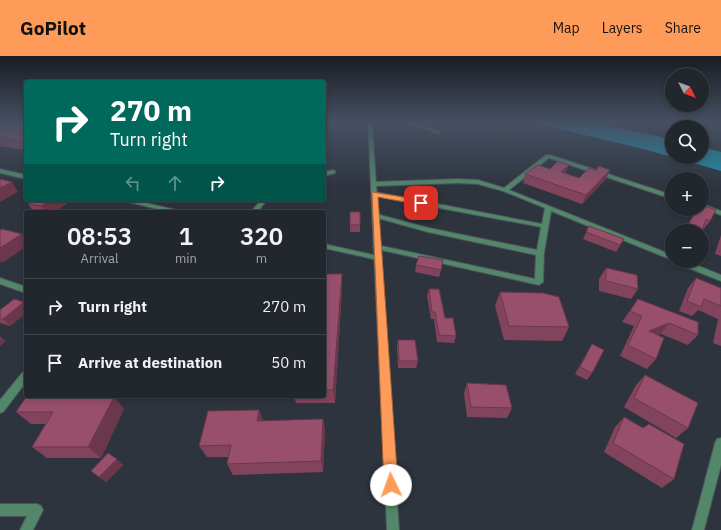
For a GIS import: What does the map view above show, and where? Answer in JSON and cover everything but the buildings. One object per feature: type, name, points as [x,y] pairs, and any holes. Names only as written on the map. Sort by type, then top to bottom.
[{"type":"street","points":[[371,145],[393,530]]},
{"type":"street","points":[[505,190],[548,156],[665,195]]},
{"type":"street","points":[[0,171],[24,177]]},
{"type":"street","points":[[326,174],[333,172]]},
{"type":"street","points":[[374,184],[464,181],[478,182],[505,190],[665,255]]},
{"type":"street","points":[[374,194],[544,226]]},
{"type":"street","points":[[135,202],[169,210]]},
{"type":"street","points":[[256,210],[262,202]]},
{"type":"street","points":[[378,247],[539,282],[540,253],[548,208]]},
{"type":"street","points":[[709,209],[721,213]]},
{"type":"street","points":[[376,216],[428,230],[540,253]]},
{"type":"street","points":[[326,246],[378,258]]},
{"type":"street","points":[[696,268],[721,278]]},
{"type":"street","points":[[0,281],[24,289]]},
{"type":"street","points":[[0,408],[24,378]]},
{"type":"street","points":[[698,530],[721,443]]},
{"type":"street","points":[[0,510],[37,510],[26,530]]},
{"type":"water","points":[[627,145],[665,145],[665,155],[647,150]]},
{"type":"water","points":[[709,149],[721,152],[721,171],[696,164],[709,164]]},
{"type":"route","points":[[391,485],[374,194],[421,203]]}]
